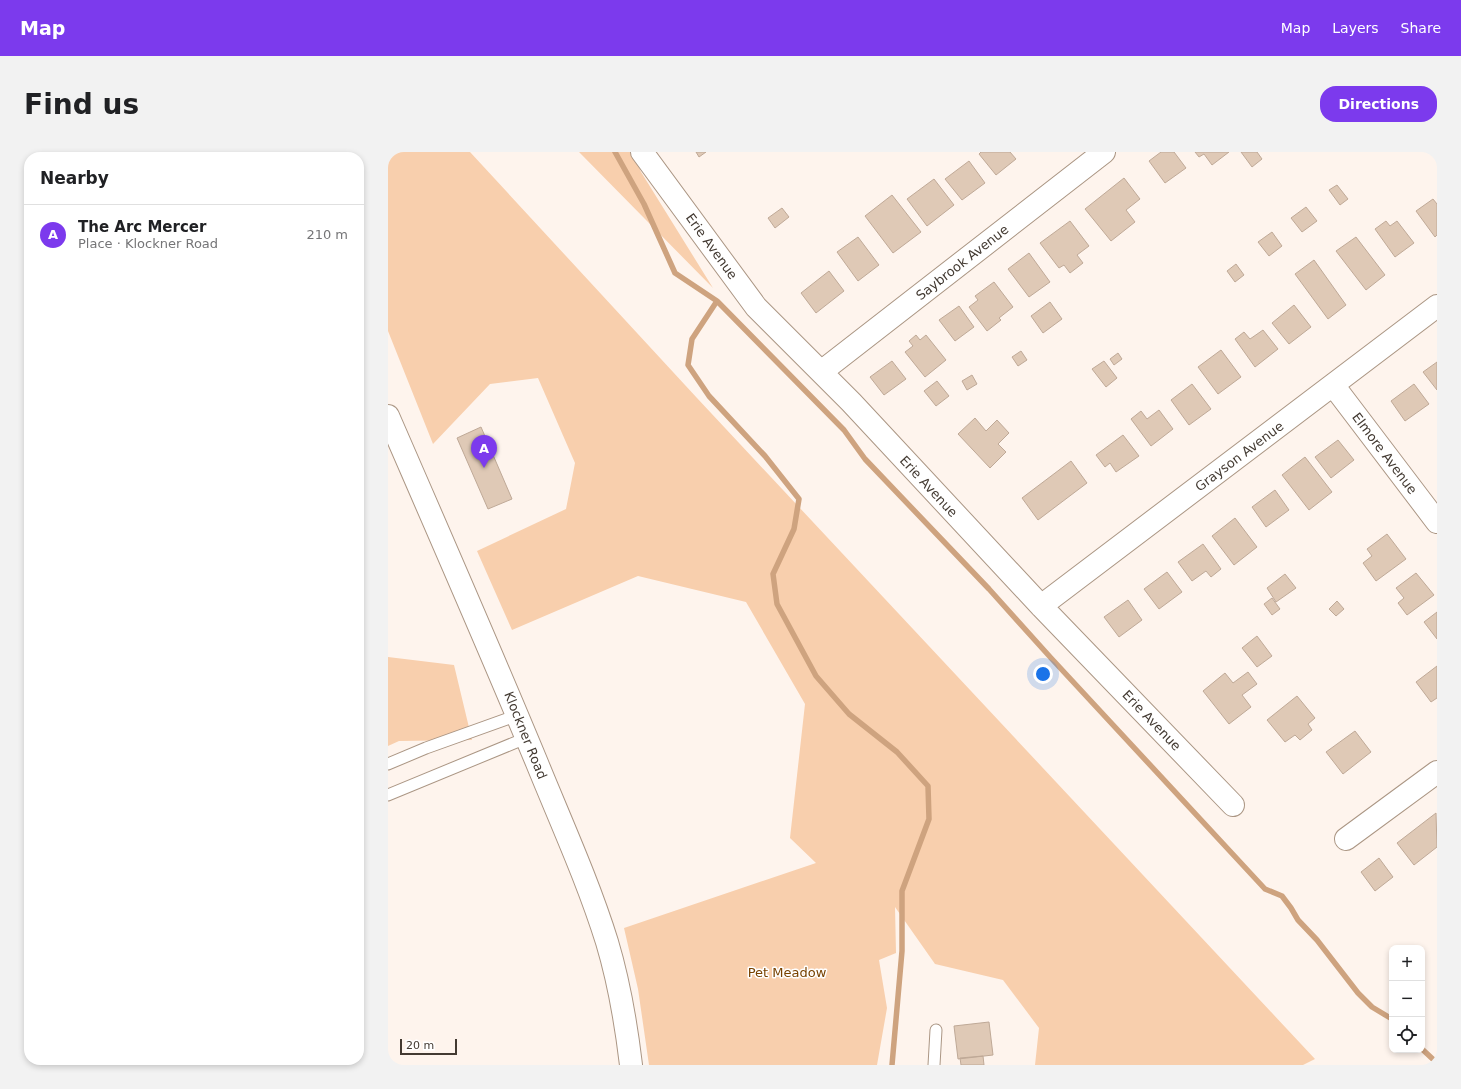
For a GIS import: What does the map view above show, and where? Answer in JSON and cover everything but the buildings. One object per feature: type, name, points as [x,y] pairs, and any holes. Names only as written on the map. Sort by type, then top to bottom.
[{"type":"street","name":"Erie Avenue","points":[[642,152],[756,307],[851,402],[1041,606],[1233,805]]},
{"type":"street","name":"Saybrook Avenue","points":[[821,372],[1104,152]]},
{"type":"street","name":"Grayson Avenue","points":[[1041,606],[1437,306]]},
{"type":"street","name":"Elmore Avenue","points":[[1333,385],[1437,522]]},
{"type":"street","name":"Klockner Road","points":[[390,426],[518,715],[600,920],[619,989],[631,1065]]},
{"type":"street","points":[[1346,839],[1437,772]]},
{"type":"lane","points":[[388,764],[426,748],[518,715]]},
{"type":"lane","points":[[388,795],[526,738]]},
{"type":"lane","points":[[934,1065],[936,1030]]},
{"type":"green space","name":"Pet Meadow","points":[[388,152],[470,152],[697,398],[1315,1059],[1303,1065],[1035,1065],[1039,1028],[1003,980],[935,964],[895,907],[896,953],[879,960],[887,1008],[877,1065],[649,1065],[638,989],[624,928],[816,863],[790,838],[805,704],[746,602],[638,576],[512,630],[477,551],[566,509],[575,463],[538,378],[490,384],[433,444],[388,331]]},
{"type":"green space","points":[[579,152],[633,152],[641,172],[713,288]]},
{"type":"green space","points":[[388,657],[454,665],[472,740],[399,741],[388,746]]},
{"type":"waterway","points":[[615,152],[644,204],[675,273],[717,301],[844,430],[865,459],[989,589],[1265,889],[1282,896],[1298,920],[1317,940],[1358,993],[1372,1007],[1389,1017]]},
{"type":"waterway","points":[[717,301],[692,339],[688,365],[709,396],[765,456],[799,499],[794,529],[773,574],[777,604],[816,676],[849,714],[897,752],[928,786],[929,819],[902,891],[902,951],[892,1065]]},
{"type":"waterway","points":[[1425,1052],[1437,1063]]},
{"type":"place","name":"The Arc Mercer","points":[[484,468]]}]
